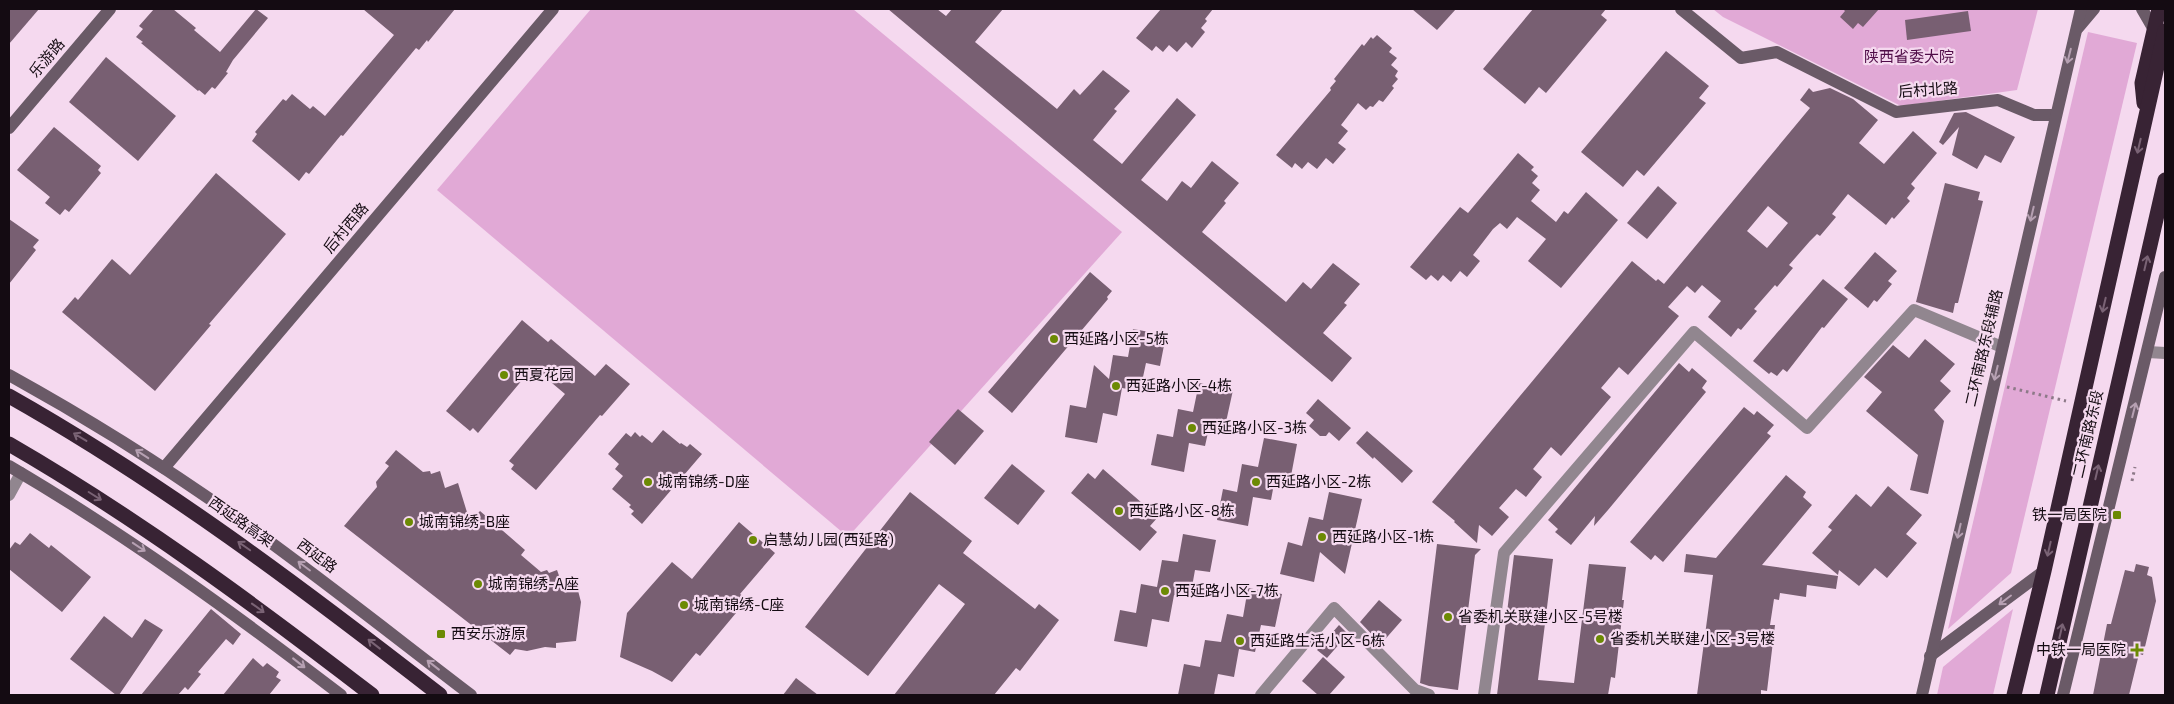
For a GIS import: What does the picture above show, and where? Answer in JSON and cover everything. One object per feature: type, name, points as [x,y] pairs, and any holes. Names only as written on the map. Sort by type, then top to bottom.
[{"type":"highway","points":[[2149,9],[2157,31]]},
{"type":"highway","points":[[2014,695],[2044,571],[2145,120],[2159,9]]},
{"type":"highway","name":"二环南路东段","points":[[2047,695],[2165,180]]},
{"type":"highway","name":"西延路高架","points":[[9,396],[119,461],[218,528],[307,592],[440,695]]},
{"type":"highway","points":[[9,444],[96,497],[194,562],[281,625],[372,695]]},
{"type":"main road","name":"乐游路","points":[[9,128],[110,9]]},
{"type":"main road","name":"后村西路","points":[[164,468],[553,9]]},
{"type":"main road","name":"后村北路","points":[[1681,9],[1741,58],[1777,52],[1896,112],[1998,100],[2034,115],[2054,116]]},
{"type":"main road","name":"二环南路东段辅路","points":[[1922,695],[2054,116],[2081,9]]},
{"type":"main road","points":[[2075,31],[2094,9]]},
{"type":"main road","points":[[2142,9],[2157,31]]},
{"type":"main road","points":[[2064,695],[2165,278]]},
{"type":"main road","name":"西延路","points":[[9,374],[106,431],[164,468],[293,558],[471,695]]},
{"type":"main road","points":[[9,466],[115,531],[185,578],[341,695]]},
{"type":"main road","points":[[1930,656],[2044,571]]},
{"type":"street","points":[[1484,695],[1504,553],[1694,332],[1807,428],[1914,310],[2002,347]]},
{"type":"street","points":[[2148,352],[2165,353]]},
{"type":"street","points":[[9,495],[21,473]]},
{"type":"street","points":[[1262,695],[1334,608],[1415,690],[1429,695]]},
{"type":"path","points":[[1968,396],[1981,343]]},
{"type":"path","points":[[1972,379],[1982,382]]},
{"type":"path","points":[[2001,386],[2069,401]]},
{"type":"green space","points":[[591,9],[853,9],[1122,232],[848,537],[437,190]]},
{"type":"green space","name":"陕西省委大院","points":[[1713,9],[2038,9],[2017,90],[1901,106],[1723,17]]},
{"type":"green space","points":[[2088,32],[2137,43],[2011,573],[1948,629]]},
{"type":"green space","points":[[2013,609],[1993,695],[1937,695],[1943,667]]},
{"type":"building","points":[[9,9],[39,9],[9,44]]},
{"type":"building","points":[[154,9],[173,9],[196,28],[194,30],[220,52],[256,9],[268,18],[233,60],[226,72],[228,73],[215,89],[212,87],[205,95],[136,37],[143,29],[139,26]]},
{"type":"building","points":[[363,9],[455,9],[428,42],[427,40],[419,50],[416,48],[309,174],[306,172],[299,181],[252,141],[257,134],[255,132],[283,99],[286,101],[292,94],[310,109],[313,106],[325,116],[394,35]]},
{"type":"building","points":[[888,9],[937,9],[946,16],[952,9],[1003,9],[975,42],[1057,109],[1074,89],[1080,95],[1103,70],[1130,91],[1114,109],[1117,111],[1093,140],[1122,164],[1177,98],[1196,115],[1141,180],[1167,201],[1182,181],[1191,188],[1212,161],[1239,183],[1224,201],[1226,203],[1202,232],[1286,302],[1303,282],[1311,289],[1333,263],[1360,284],[1344,303],[1347,305],[1323,333],[1352,358],[1332,382]]},
{"type":"building","points":[[1161,9],[1213,9],[1201,28],[1205,32],[1192,48],[1186,42],[1177,52],[1169,45],[1163,52],[1156,46],[1152,51],[1136,38]]},
{"type":"building","points":[[1412,9],[1456,9],[1437,30]]},
{"type":"building","points":[[1533,9],[1606,9],[1601,15],[1607,20],[1546,93],[1539,87],[1525,104],[1483,69]]},
{"type":"building","points":[[1843,9],[1879,9],[1863,27],[1858,23],[1853,29],[1840,17],[1845,11]]},
{"type":"building","points":[[1968,11],[1971,31],[1907,40],[1905,20]]},
{"type":"building","points":[[1377,35],[1392,48],[1389,52],[1397,58],[1391,65],[1398,71],[1395,76],[1398,79],[1392,86],[1394,88],[1383,102],[1379,100],[1373,107],[1370,106],[1366,110],[1358,103],[1341,125],[1348,131],[1338,143],[1346,149],[1333,164],[1326,158],[1317,169],[1308,162],[1302,169],[1295,163],[1292,168],[1276,155],[1331,90],[1330,88],[1336,81],[1334,79],[1362,44],[1364,46],[1371,37],[1373,39]]},
{"type":"building","points":[[1666,51],[1709,86],[1699,98],[1706,103],[1644,176],[1637,170],[1623,187],[1581,152]]},
{"type":"building","points":[[106,57],[176,116],[138,161],[69,102]]},
{"type":"building","points":[[1809,88],[1813,92],[1830,88],[1853,99],[1878,120],[1859,143],[1884,164],[1913,131],[1937,153],[1911,184],[1915,188],[1907,198],[1910,201],[1886,225],[1848,194],[1832,214],[1836,217],[1820,236],[1817,234],[1789,265],[1793,268],[1777,287],[1775,285],[1754,309],[1757,311],[1741,330],[1738,328],[1731,337],[1708,317],[1721,301],[1702,285],[1695,293],[1687,286],[1668,307],[1679,316],[1628,375],[1619,367],[1601,388],[1611,397],[1561,456],[1551,447],[1533,469],[1542,477],[1526,497],[1516,489],[1499,508],[1509,517],[1492,536],[1479,525],[1477,543],[1432,502],[1632,261],[1656,281],[1658,279],[1664,284],[1810,108],[1800,100]],"holes":[[[1768,206],[1788,223],[1767,248],[1747,231]]]},
{"type":"building","points":[[1966,112],[2015,137],[2001,163],[1985,155],[1977,169],[1952,155],[1959,127],[1943,145],[1939,142],[1954,113]]},
{"type":"building","points":[[54,127],[101,166],[98,170],[101,173],[69,212],[65,209],[60,215],[45,203],[50,197],[17,170]]},
{"type":"building","points":[[1518,153],[1534,167],[1531,170],[1538,176],[1532,183],[1540,190],[1531,201],[1556,222],[1564,211],[1568,214],[1586,192],[1618,220],[1561,288],[1528,261],[1546,239],[1517,217],[1507,229],[1500,223],[1493,229],[1473,255],[1480,261],[1467,277],[1460,271],[1451,282],[1443,275],[1438,281],[1431,275],[1426,280],[1410,267],[1460,207],[1468,213]]},
{"type":"building","points":[[216,173],[286,234],[155,391],[62,312],[75,297],[78,300],[112,259],[130,275]]},
{"type":"building","points":[[1945,183],[1980,192],[1978,200],[1983,201],[1958,303],[1955,303],[1953,313],[1916,302]]},
{"type":"building","points":[[1658,186],[1677,203],[1647,239],[1627,223]]},
{"type":"building","points":[[9,219],[39,240],[33,247],[36,250],[9,284]]},
{"type":"building","points":[[1875,252],[1897,271],[1888,281],[1892,284],[1877,302],[1874,300],[1868,308],[1844,288]]},
{"type":"building","name":"西延路小区-5栋","points":[[1090,272],[1112,291],[1107,297],[1108,299],[1012,413],[988,392]]},
{"type":"building","points":[[1823,279],[1848,299],[1824,328],[1822,327],[1787,372],[1783,369],[1777,376],[1771,372],[1769,374],[1753,361]]},
{"type":"building","points":[[522,320],[548,342],[551,339],[595,376],[606,364],[630,384],[602,416],[600,415],[536,490],[511,469],[514,465],[509,461],[565,394],[533,367],[478,433],[473,428],[470,431],[446,411]]},
{"type":"building","name":"西延路小区-4栋","points":[[1133,329],[1166,335],[1160,366],[1146,363],[1140,391],[1122,388],[1117,416],[1103,413],[1097,443],[1065,437],[1070,405],[1086,408],[1094,365],[1109,379],[1113,355],[1128,357]]},
{"type":"building","points":[[1925,339],[1955,364],[1940,381],[1951,391],[1934,410],[1944,421],[1928,494],[1910,490],[1918,455],[1866,411],[1882,392],[1864,377],[1893,345],[1909,358]]},
{"type":"building","points":[[1679,363],[1689,372],[1692,368],[1707,381],[1702,388],[1706,392],[1594,526],[1595,516],[1571,545],[1555,532],[1558,529],[1548,520]]},
{"type":"building","name":"西延路小区-3栋","points":[[1199,383],[1233,390],[1226,422],[1211,419],[1205,446],[1189,443],[1184,472],[1151,465],[1157,434],[1173,437],[1178,409],[1193,412]]},
{"type":"building","points":[[1318,399],[1351,428],[1339,441],[1329,432],[1326,436],[1320,436],[1309,426],[1314,420],[1306,413]]},
{"type":"building","points":[[1744,407],[1754,415],[1757,411],[1774,425],[1767,433],[1771,436],[1663,562],[1655,555],[1651,560],[1630,542]]},
{"type":"building","points":[[958,409],[984,431],[955,465],[929,442]]},
{"type":"building","name":"城南锦绣-D座","points":[[663,430],[680,444],[687,447],[690,444],[702,454],[642,524],[631,514],[634,511],[629,507],[631,505],[612,489],[623,476],[615,469],[619,464],[608,454],[626,433],[631,437],[635,432],[652,443]]},
{"type":"building","points":[[1367,431],[1413,471],[1402,483],[1356,443]]},
{"type":"building","name":"西延路小区-2栋","points":[[1264,438],[1297,444],[1291,476],[1276,473],[1271,500],[1253,497],[1248,526],[1217,520],[1223,489],[1237,492],[1242,464],[1258,467]]},
{"type":"building","points":[[396,450],[423,472],[430,471],[431,474],[440,471],[445,488],[458,483],[470,522],[480,511],[525,550],[521,555],[541,572],[547,570],[549,573],[557,570],[563,587],[576,583],[581,602],[576,641],[556,643],[556,648],[545,647],[527,651],[515,649],[510,655],[344,526],[377,487],[376,482],[389,466],[385,463]]},
{"type":"building","points":[[1012,464],[1045,491],[1018,525],[984,498]]},
{"type":"building","name":"西延路小区-8栋","points":[[1103,469],[1158,517],[1150,526],[1157,532],[1140,551],[1071,493],[1088,473],[1095,479]]},
{"type":"building","points":[[1786,475],[1806,492],[1803,497],[1812,505],[1762,565],[1838,576],[1836,589],[1807,585],[1806,597],[1780,593],[1779,600],[1774,599],[1770,625],[1775,625],[1767,691],[1761,690],[1761,695],[1697,695],[1713,575],[1684,572],[1686,554],[1716,558]]},
{"type":"building","points":[[1888,486],[1922,515],[1906,534],[1917,543],[1887,578],[1875,568],[1859,586],[1839,570],[1838,575],[1812,553],[1832,530],[1828,527],[1856,494],[1871,507]]},
{"type":"building","points":[[910,492],[972,541],[963,553],[1035,609],[1039,604],[1059,620],[1020,671],[1016,668],[994,695],[894,695],[965,604],[939,584],[868,676],[805,627]]},
{"type":"building","name":"西延路小区-1栋","points":[[1329,492],[1362,499],[1345,574],[1320,552],[1314,582],[1280,574],[1288,542],[1302,546],[1309,517],[1323,520]]},
{"type":"building","name":"城南锦绣-C座","points":[[739,522],[775,553],[740,594],[743,596],[733,610],[736,613],[700,656],[696,653],[672,682],[620,657],[627,613],[672,562],[692,579]]},
{"type":"building","points":[[30,533],[49,548],[51,545],[91,577],[62,612],[9,569],[9,550],[15,542],[20,545]]},
{"type":"building","name":"西延路小区-7栋","points":[[1183,534],[1216,540],[1210,572],[1195,570],[1190,598],[1174,595],[1169,622],[1152,619],[1147,647],[1114,641],[1120,610],[1136,613],[1141,584],[1157,587],[1162,560],[1178,562]]},
{"type":"building","name":"省委机关联建小区-5号楼","points":[[1437,544],[1481,549],[1475,555],[1458,690],[1420,683]]},
{"type":"building","points":[[1514,555],[1553,559],[1538,680],[1574,683],[1589,564],[1626,567],[1615,678],[1611,677],[1608,695],[1497,695]]},
{"type":"building","name":"中铁一局医院","points":[[2136,564],[2149,567],[2147,575],[2152,577],[2156,601],[2143,655],[2139,654],[2129,695],[2093,695],[2107,624],[2111,624],[2125,570],[2134,572]]},
{"type":"building","name":"西延路生活小区-6栋","points":[[1248,588],[1282,594],[1275,627],[1261,625],[1255,652],[1239,649],[1234,677],[1218,674],[1214,695],[1178,695],[1184,664],[1200,667],[1205,640],[1221,642],[1227,614],[1243,617]]},
{"type":"building","points":[[1379,600],[1402,620],[1381,644],[1360,622]]},
{"type":"building","points":[[211,609],[241,634],[233,645],[226,639],[198,672],[201,674],[188,690],[185,687],[178,695],[141,695]]},
{"type":"building","points":[[104,616],[132,638],[145,619],[163,630],[119,695],[116,695],[70,659]]},
{"type":"building","points":[[1339,625],[1348,634],[1327,658],[1317,650]]},
{"type":"building","points":[[1323,657],[1345,677],[1329,695],[1318,695],[1302,681]]},
{"type":"building","points":[[253,658],[263,667],[267,663],[279,672],[276,677],[281,680],[269,695],[223,695]]},
{"type":"building","points":[[796,678],[818,695],[783,695]]},
{"type":"place","name":"西延路小区-5栋","points":[[1054,339]]},
{"type":"place","name":"西夏花园","points":[[504,375]]},
{"type":"place","name":"西延路小区-4栋","points":[[1116,386]]},
{"type":"place","name":"西延路小区-3栋","points":[[1192,428]]},
{"type":"place","name":"城南锦绣-D座","points":[[648,482]]},
{"type":"place","name":"西延路小区-2栋","points":[[1256,482]]},
{"type":"place","name":"西延路小区-8栋","points":[[1119,511]]},
{"type":"place","name":"铁一局医院","points":[[2117,515]]},
{"type":"place","name":"城南锦绣-B座","points":[[409,522]]},
{"type":"place","name":"西延路小区-1栋","points":[[1322,537]]},
{"type":"place","name":"启慧幼儿园(西延路)","points":[[753,540]]},
{"type":"place","name":"城南锦绣-A座","points":[[478,584]]},
{"type":"place","name":"西延路小区-7栋","points":[[1165,591]]},
{"type":"place","name":"城南锦绣-C座","points":[[684,605]]},
{"type":"place","name":"省委机关联建小区-5号楼","points":[[1448,617]]},
{"type":"place","name":"西安乐游原","points":[[441,634]]},
{"type":"place","name":"省委机关联建小区-3号楼","points":[[1600,639]]},
{"type":"place","name":"西延路生活小区-6栋","points":[[1240,641]]},
{"type":"place","name":"中铁一局医院","points":[[2137,650]]}]
